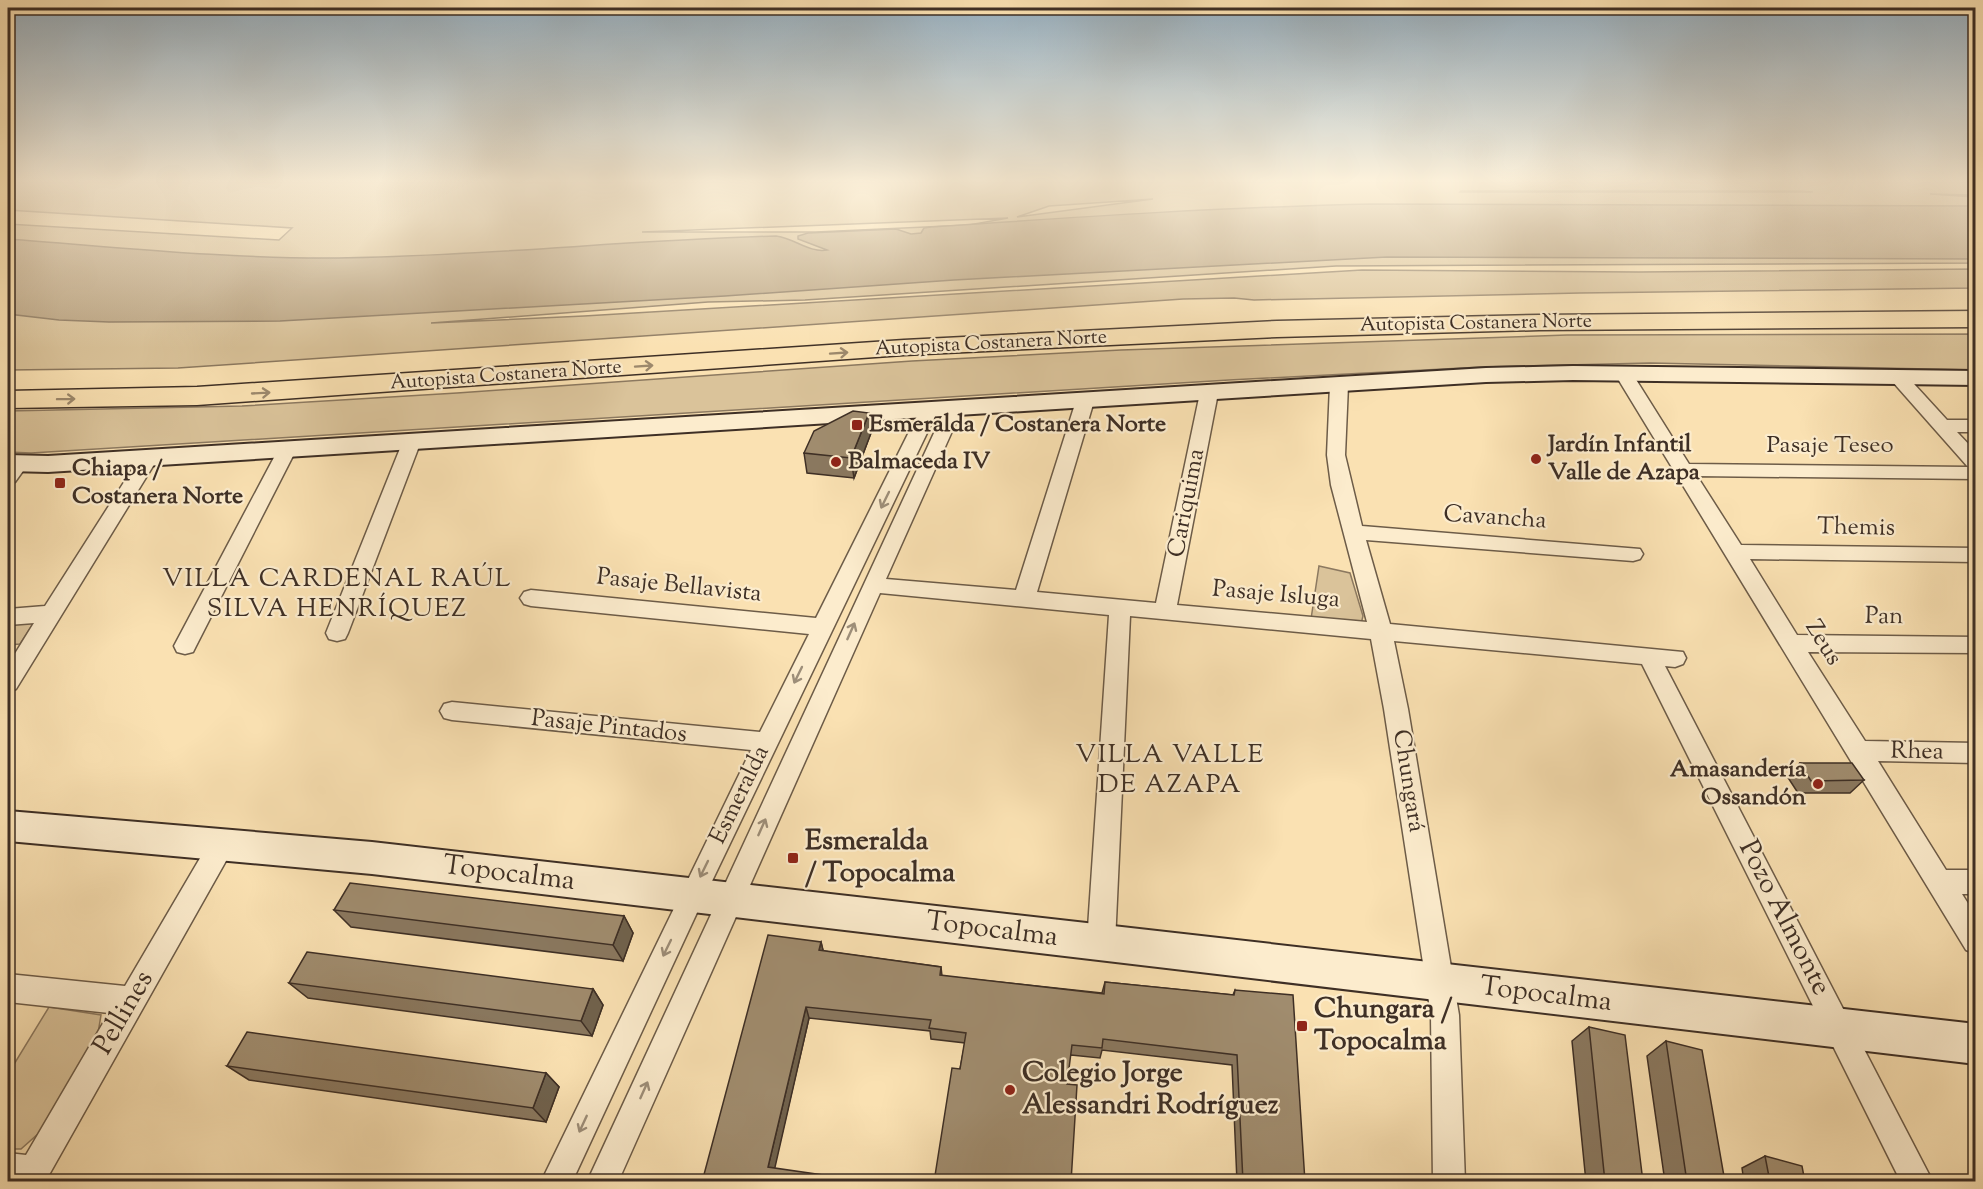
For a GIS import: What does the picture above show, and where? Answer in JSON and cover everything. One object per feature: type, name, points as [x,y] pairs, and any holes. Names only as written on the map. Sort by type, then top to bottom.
[{"type":"highway","name":"Autopista Costanera Norte","points":[[8,380],[143,379],[281,373],[827,335],[1173,315],[1427,306],[1976,302]]},
{"type":"highway","name":"Autopista Costanera Norte","points":[[8,400],[283,392],[962,344],[1243,330],[1508,323],[1976,319]]},
{"type":"street","points":[[11,468],[288,448],[1486,375],[1624,374],[1976,378]]},
{"type":"street","name":"Zeus","points":[[1624,374],[1976,941]]},
{"type":"street","points":[[1898,377],[1976,464]]},
{"type":"street","name":"Chungará","points":[[1339,385],[1336,455],[1381,632],[1396,709],[1445,1015],[1449,1182]]},
{"type":"street","name":"Cariquima","points":[[1165,612],[1209,393]]},
{"type":"street","points":[[1024,599],[1085,401]]},
{"type":"street","name":"Esmeralda","points":[[602,1182],[872,585],[941,410]]},
{"type":"street","name":"Esmeralda","points":[[556,1182],[822,627],[941,410]]},
{"type":"street","points":[[1941,426],[1976,426]]},
{"type":"street","points":[[337,633],[412,441]]},
{"type":"street","points":[[185,646],[288,448]]},
{"type":"street","points":[[8,683],[149,458]]},
{"type":"street","name":"Pasaje Teseo","points":[[1684,470],[1976,473]]},
{"type":"street","name":"Cavancha","points":[[1354,532],[1633,554]]},
{"type":"street","name":"Themis","points":[[1735,552],[1976,555]]},
{"type":"street","name":"Pasaje Isluga","points":[[872,585],[1675,658]]},
{"type":"street","name":"Pasaje Bellavista","points":[[531,598],[822,627]]},
{"type":"street","points":[[1101,943],[1119,608]]},
{"type":"street","points":[[8,617],[51,614]]},
{"type":"street","name":"Pan","points":[[1791,643],[1976,645]]},
{"type":"street","name":"Pozo Almonte","points":[[1649,656],[1918,1182]]},
{"type":"street","name":"Pasaje Pintados","points":[[452,711],[766,742]]},
{"type":"street","name":"Rhea","points":[[1858,751],[1976,753]]},
{"type":"street","name":"Topocalma","points":[[8,826],[372,858],[1976,1044]]},
{"type":"street","name":"Pellines","points":[[23,1174],[132,1000],[222,844]]},
{"type":"street","points":[[1939,882],[1976,882]]},
{"type":"street","points":[[8,988],[132,1000]]},
{"type":"shaded area","points":[[8,237],[236,237],[279,240],[282,237],[1975,237],[1975,263],[1336,266],[805,300],[708,302],[431,323],[1362,270],[1639,272],[1975,269],[1976,288],[1254,300],[1183,299],[178,368],[8,370]]},
{"type":"shaded area","points":[[743,237],[782,237],[814,249],[827,250],[798,239],[1975,237],[1975,259],[1387,257],[954,280],[725,296],[280,321],[109,322],[59,320],[8,314],[8,239],[173,252],[297,258],[393,257]]},
{"type":"shaded area","points":[[1976,334],[1975,370],[1650,363],[1482,367],[1229,380],[31,453],[8,452],[8,411],[242,406],[912,361],[1121,350],[1567,335]]},
{"type":"shaded area","points":[[1319,566],[1350,573],[1363,616],[1361,624],[1311,619]]},
{"type":"shaded area","points":[[24,620],[33,624],[20,644],[8,645],[8,622]]},
{"type":"shaded area","points":[[49,1007],[101,1015],[98,1033],[39,1133],[21,1149],[8,1149],[8,1074]]},
{"type":"building","points":[[853,411],[869,413],[851,458],[804,453],[814,431]]},
{"type":"building","points":[[1800,763],[1852,763],[1864,780],[1811,781]]},
{"type":"building","points":[[350,883],[624,916],[613,945],[334,910]]},
{"type":"building","points":[[768,935],[821,942],[819,950],[941,967],[940,975],[1104,994],[1105,982],[1234,995],[1235,990],[1293,995],[1305,1182],[1243,1182],[1237,1055],[1103,1039],[1102,1048],[1072,1045],[1067,1084],[1077,1085],[1071,1182],[934,1182],[952,1068],[960,1069],[966,1033],[929,1028],[931,1020],[806,1007],[768,1167],[872,1182],[702,1182]]},
{"type":"building","points":[[307,952],[593,989],[581,1021],[289,983]]},
{"type":"building","points":[[1589,1027],[1625,1035],[1643,1182],[1605,1182]]},
{"type":"building","points":[[247,1032],[546,1073],[533,1108],[227,1066]]},
{"type":"building","points":[[1666,1041],[1702,1050],[1725,1182],[1687,1182]]},
{"type":"building","points":[[1765,1156],[1802,1166],[1805,1182],[1770,1182]]},
{"type":"place","name":"Esmeralda / Costanera Norte","points":[[857,425]]},
{"type":"place","name":"Jardín Infantil Valle de Azapa","points":[[1536,459]]},
{"type":"place","name":"Balmaceda IV","points":[[836,462]]},
{"type":"place","name":"Chiapa / Costanera Norte","points":[[60,483]]},
{"type":"place","name":"Amasandería Ossandón","points":[[1818,784]]},
{"type":"place","name":"Esmeralda / Topocalma","points":[[793,858]]},
{"type":"place","name":"Chungara / Topocalma","points":[[1302,1026]]},
{"type":"place","name":"Colegio Jorge Alessandri Rodríguez","points":[[1010,1090]]},
{"type":"district","name":"VILLA CARDENAL RAÚL SILVA HENRÍQUEZ","points":[[337,594]]},
{"type":"district","name":"VILLA VALLE DE AZAPA","points":[[1170,770]]}]
